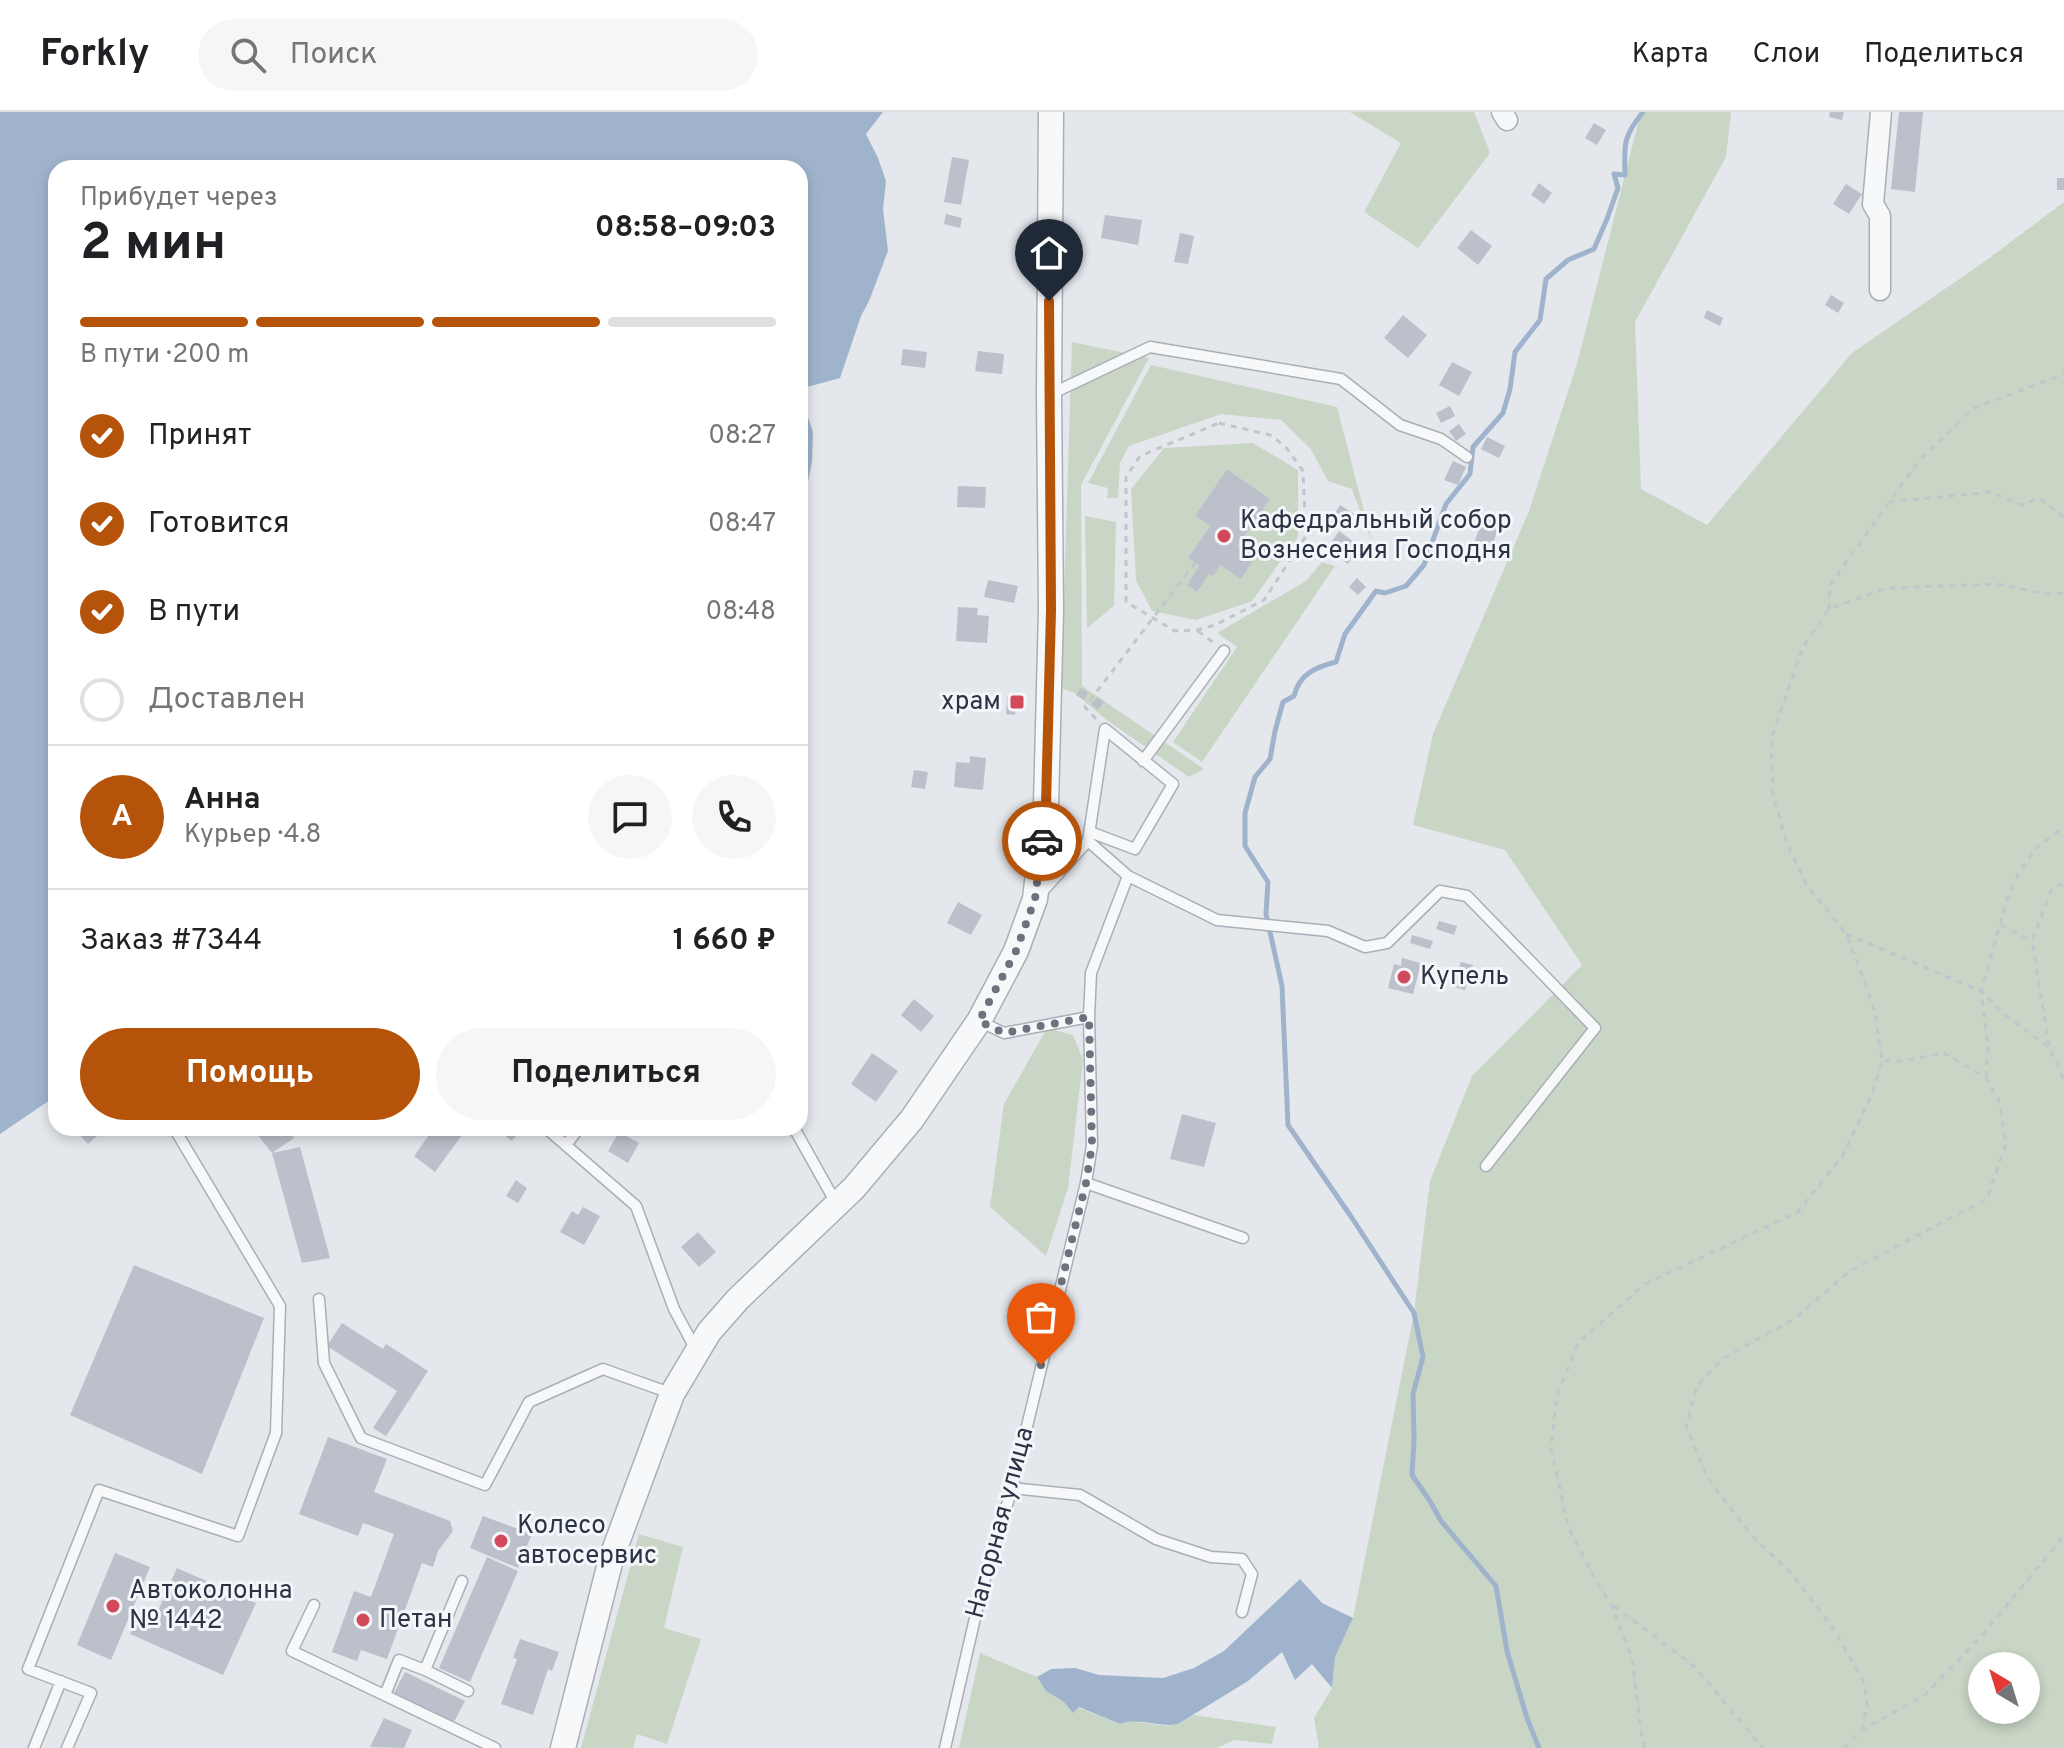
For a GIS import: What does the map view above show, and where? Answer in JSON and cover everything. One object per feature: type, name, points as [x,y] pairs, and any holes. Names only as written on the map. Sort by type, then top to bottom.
[{"type":"street","points":[[563,1748],[611,1559],[672,1394],[709,1332],[738,1299],[854,1188],[912,1119],[979,1021],[1016,951],[1035,899],[1046,805],[1051,610],[1051,112]]},
{"type":"street","points":[[1880,290],[1880,216],[1873,204],[1881,112]]},
{"type":"lane","points":[[1049,395],[1150,347],[1341,379],[1400,425],[1441,439],[1467,457]]},
{"type":"lane","points":[[1143,761],[1224,651]]},
{"type":"lane","points":[[1035,899],[1089,837],[1105,729]]},
{"type":"lane","points":[[1089,837],[1135,849],[1173,784],[1105,729]]},
{"type":"lane","points":[[1089,837],[1128,876],[1217,920],[1328,931],[1365,947],[1387,943],[1440,891],[1467,896],[1595,1028],[1486,1166]]},
{"type":"lane","name":"Нагорная улица","points":[[945,1748],[981,1592],[1012,1488],[1086,1183],[1092,1145],[1091,973],[1128,876]]},
{"type":"lane","points":[[979,1021],[1004,1033],[1089,1017]]},
{"type":"lane","points":[[67,1748],[91,1693],[28,1669],[99,1490],[238,1536],[276,1433],[280,1306],[179,1136]]},
{"type":"lane","points":[[555,1136],[636,1206],[674,1309],[697,1352]]},
{"type":"lane","points":[[566,1145],[573,1136]]},
{"type":"lane","points":[[799,1136],[837,1204]]},
{"type":"lane","points":[[1086,1183],[1243,1238]]},
{"type":"lane","points":[[319,1299],[324,1363],[361,1438],[485,1485],[529,1402],[603,1369],[672,1394]]},
{"type":"lane","points":[[1012,1488],[1080,1495],[1156,1539],[1211,1557],[1242,1559],[1252,1574],[1242,1612]]},
{"type":"lane","points":[[425,1670],[462,1581]]},
{"type":"lane","points":[[314,1605],[292,1651],[495,1748]]},
{"type":"lane","points":[[385,1695],[399,1660],[468,1691]]},
{"type":"lane","points":[[34,1748],[61,1681]]},
{"type":"path","points":[[1645,1748],[1632,1658],[1611,1604],[1568,1526],[1551,1448],[1557,1394],[1579,1342],[1645,1284],[1798,1212],[1843,1155],[1872,1094],[1882,1061],[1875,1013],[1846,934],[1807,885],[1787,844],[1773,795],[1771,739],[1803,647],[1829,609],[1830,585],[1918,462],[1972,409],[2064,374]]},
{"type":"path","points":[[1219,423],[1270,435],[1285,446],[1303,471],[1306,536],[1264,600],[1215,625],[1197,630],[1175,631],[1153,617],[1126,602],[1126,477],[1140,456],[1219,423]]},
{"type":"path","points":[[1889,502],[1990,492],[2022,505],[2039,498],[2064,517]]},
{"type":"path","points":[[1105,729],[1085,707],[1195,563]]},
{"type":"path","points":[[1829,609],[1887,588],[1998,584],[2046,594],[2064,593]]},
{"type":"path","points":[[1197,630],[1224,651]]},
{"type":"path","points":[[1986,1078],[1988,1046],[1981,991],[2008,897],[2019,872],[2036,848],[2064,827]]},
{"type":"path","points":[[2064,882],[2051,891],[2032,941],[2050,1048],[2064,1081]]},
{"type":"path","points":[[2001,925],[2032,941]]},
{"type":"path","points":[[1846,934],[1981,991],[2006,1016],[2050,1048]]},
{"type":"path","points":[[1862,1730],[1867,1705],[1865,1684],[1835,1631],[1792,1574],[1751,1535],[1708,1478],[1686,1427],[1697,1386],[1722,1359],[1794,1319],[1850,1271],[1987,1199],[2006,1143],[1999,1101],[1986,1078],[1944,1053],[1901,1061],[1882,1061]]},
{"type":"path","points":[[1844,1748],[1862,1730],[1924,1696],[1983,1634],[2064,1536]]},
{"type":"path","points":[[1611,1604],[1695,1667],[1763,1748]]},
{"type":"green space","points":[[1350,112],[1474,112],[1490,153],[1418,248],[1364,212],[1401,143]]},
{"type":"green space","points":[[1641,112],[1731,112],[1726,157],[1635,322],[1641,489],[1707,525],[1852,353],[1984,262],[2064,202],[2064,1748],[1319,1748],[1314,1718],[1332,1688],[1335,1657],[1353,1618],[1414,1313],[1430,1181],[1472,1076],[1582,965],[1505,850],[1413,825],[1433,734],[1529,511],[1577,364]]},
{"type":"green space","points":[[1072,342],[1149,358],[1081,485],[1082,686],[1204,769],[1189,777],[1104,718],[1075,693],[1061,688]]},
{"type":"green space","points":[[1151,365],[1337,407],[1372,542],[1352,489],[1328,481],[1310,448],[1281,420],[1221,414],[1129,446],[1120,463],[1118,498],[1107,498],[1108,488],[1088,483]]},
{"type":"green space","points":[[1253,443],[1298,470],[1298,537],[1252,601],[1196,620],[1152,611],[1136,580],[1131,489],[1164,448]],"holes":[[[1227,469],[1270,499],[1238,545],[1252,554],[1254,559],[1241,578],[1220,565],[1209,574],[1197,592],[1187,585],[1199,566],[1188,558],[1210,526],[1195,516]]]},
{"type":"green space","points":[[1085,516],[1116,522],[1114,606],[1087,628]]},
{"type":"green space","points":[[1322,562],[1335,566],[1202,762],[1173,742],[1237,647],[1217,633],[1306,581]]},
{"type":"green space","points":[[1047,1028],[1073,1035],[1083,1060],[1068,1188],[1046,1256],[990,1207],[1004,1104]]},
{"type":"green space","points":[[639,1534],[683,1547],[664,1628],[701,1639],[667,1744],[637,1734],[633,1748],[581,1748]]},
{"type":"green space","points":[[980,1653],[1037,1677],[1046,1691],[1064,1702],[1120,1724],[1128,1721],[1167,1726],[1194,1715],[1276,1727],[1272,1744],[1234,1740],[1217,1748],[959,1748]]},
{"type":"water","points":[[0,112],[883,112],[866,134],[886,181],[883,209],[888,251],[840,378],[808,387],[808,160],[48,160],[48,1101],[0,1134]]},
{"type":"water","points":[[808,417],[813,432],[808,481]]},
{"type":"water","points":[[1300,1579],[1322,1603],[1353,1618],[1335,1657],[1332,1688],[1312,1664],[1295,1680],[1282,1652],[1248,1681],[1178,1724],[1120,1724],[1079,1707],[1073,1713],[1064,1702],[1046,1691],[1037,1677],[1051,1669],[1075,1668],[1099,1675],[1163,1678],[1194,1668],[1224,1651]]},
{"type":"building","points":[[1830,112],[1844,112],[1842,120],[1829,117]]},
{"type":"building","points":[[1899,112],[1923,112],[1915,192],[1891,189]]},
{"type":"building","points":[[1594,123],[1606,130],[1597,145],[1585,138]]},
{"type":"building","points":[[952,157],[969,160],[961,205],[944,202]]},
{"type":"building","points":[[2057,178],[2064,178],[2064,190],[2057,190]]},
{"type":"building","points":[[1539,183],[1552,193],[1544,204],[1531,195]]},
{"type":"building","points":[[1846,184],[1862,194],[1849,214],[1833,204]]},
{"type":"building","points":[[946,214],[962,218],[960,228],[944,224]]},
{"type":"building","points":[[1105,215],[1142,220],[1138,245],[1101,238]]},
{"type":"building","points":[[1471,230],[1492,246],[1478,265],[1457,248]]},
{"type":"building","points":[[1180,233],[1194,236],[1188,264],[1174,262]]},
{"type":"building","points":[[1831,295],[1844,303],[1838,313],[1825,305]]},
{"type":"building","points":[[1707,310],[1723,318],[1720,326],[1704,318]]},
{"type":"building","points":[[1403,315],[1427,335],[1408,358],[1384,338]]},
{"type":"building","points":[[903,349],[927,352],[925,368],[901,365]]},
{"type":"building","points":[[978,351],[1004,354],[1002,374],[975,371]]},
{"type":"building","points":[[1452,362],[1472,372],[1459,396],[1439,385]]},
{"type":"building","points":[[1450,406],[1455,416],[1441,423],[1436,413]]},
{"type":"building","points":[[1459,424],[1466,434],[1456,441],[1449,431]]},
{"type":"building","points":[[1487,437],[1505,446],[1499,458],[1481,449]]},
{"type":"building","points":[[1453,461],[1466,467],[1458,485],[1444,480]]},
{"type":"building","name":"Кафедральный собор Вознесения Господня","points":[[1227,469],[1270,499],[1238,545],[1252,554],[1254,559],[1241,579],[1220,565],[1213,576],[1209,574],[1197,592],[1187,585],[1199,566],[1188,558],[1210,526],[1195,516]]},
{"type":"building","points":[[958,486],[986,487],[985,508],[957,507]]},
{"type":"building","points":[[1340,505],[1354,514],[1344,530],[1330,521]]},
{"type":"building","points":[[1483,517],[1500,523],[1488,558],[1471,552]]},
{"type":"building","points":[[1339,531],[1361,547],[1348,564],[1327,549]]},
{"type":"building","points":[[1357,578],[1366,587],[1358,595],[1349,587]]},
{"type":"building","points":[[988,580],[1018,586],[1014,603],[984,597]]},
{"type":"building","points":[[958,607],[978,608],[977,615],[989,616],[987,643],[956,641]]},
{"type":"building","points":[[1081,688],[1088,693],[1084,700],[1076,695]]},
{"type":"building","points":[[1007,696],[1017,697],[1015,715],[1006,714]]},
{"type":"building","points":[[1097,697],[1104,702],[1098,710],[1091,704]]},
{"type":"building","points":[[970,756],[986,758],[983,790],[954,787],[956,762],[970,763]]},
{"type":"building","points":[[914,770],[928,772],[925,789],[911,787]]},
{"type":"building","points":[[958,902],[982,915],[971,935],[947,923]]},
{"type":"building","points":[[1439,921],[1457,926],[1454,935],[1436,929]]},
{"type":"building","points":[[1412,935],[1433,941],[1430,949],[1410,943]]},
{"type":"building","name":"Купель","points":[[1402,958],[1421,963],[1413,994],[1388,988],[1394,964],[1401,966]]},
{"type":"building","points":[[1461,962],[1473,965],[1465,990],[1454,987]]},
{"type":"building","points":[[914,999],[934,1016],[921,1032],[901,1015]]},
{"type":"building","points":[[872,1053],[898,1071],[876,1102],[851,1084]]},
{"type":"building","points":[[1182,1114],[1216,1123],[1204,1167],[1170,1159]]},
{"type":"building","points":[[80,1136],[97,1136],[88,1144]]},
{"type":"building","points":[[258,1136],[294,1138],[272,1153]]},
{"type":"building","points":[[428,1136],[461,1136],[435,1172],[414,1156]]},
{"type":"building","points":[[617,1136],[626,1136],[639,1143],[628,1163],[608,1151]]},
{"type":"building","points":[[300,1147],[330,1258],[302,1263],[272,1153]]},
{"type":"building","points":[[516,1180],[527,1188],[518,1203],[506,1196]]},
{"type":"building","points":[[583,1207],[600,1216],[584,1245],[560,1232],[572,1211],[578,1215]]},
{"type":"building","points":[[698,1232],[716,1252],[699,1267],[681,1247]]},
{"type":"building","points":[[134,1265],[264,1318],[202,1474],[70,1415]]},
{"type":"building","points":[[342,1323],[383,1349],[386,1344],[428,1371],[386,1436],[373,1428],[397,1391],[327,1346]]},
{"type":"building","points":[[328,1437],[387,1459],[374,1492],[450,1521],[453,1531],[438,1551],[433,1567],[422,1563],[387,1659],[361,1650],[357,1661],[332,1652],[354,1591],[371,1597],[394,1534],[363,1523],[358,1536],[299,1514]]},
{"type":"building","name":"Колесо автосервис","points":[[483,1516],[532,1534],[518,1568],[470,1548]]},
{"type":"building","name":"Автоколонна № 1442","points":[[115,1553],[150,1567],[111,1660],[77,1645]]},
{"type":"building","points":[[487,1557],[518,1571],[470,1682],[439,1668]]},
{"type":"building","points":[[177,1568],[256,1603],[223,1675],[130,1634],[135,1622],[150,1629]]},
{"type":"building","points":[[520,1639],[559,1652],[552,1671],[548,1669],[533,1715],[501,1704],[517,1659],[513,1658]]},
{"type":"building","points":[[405,1672],[465,1701],[454,1722],[394,1693]]},
{"type":"building","points":[[384,1718],[412,1730],[404,1748],[370,1747]]},
{"type":"waterway","points":[[1539,1748],[1507,1651],[1496,1586],[1441,1521],[1412,1475],[1413,1394],[1423,1357],[1414,1313],[1288,1125],[1282,986],[1266,914],[1268,882],[1245,846],[1245,813],[1255,777],[1270,759],[1283,702],[1294,696],[1296,688],[1309,673],[1336,662],[1345,634],[1376,591],[1385,593],[1406,586],[1424,565],[1446,504],[1470,474],[1473,447],[1503,413],[1515,352],[1540,320],[1546,279],[1568,260],[1594,249],[1618,188],[1614,174],[1625,175],[1626,141],[1643,112]]},
{"type":"way so far","points":[[1041,1365],[1086,1183],[1092,1145],[1089,1017],[1004,1033],[979,1021],[1016,951],[1035,899],[1042,841]]},
{"type":"place","name":"Кафедральный собор Вознесения Господня","points":[[1224,536]]},
{"type":"place","name":"храм","points":[[1017,702]]},
{"type":"place","name":"Купель","points":[[1404,977]]},
{"type":"place","name":"Колесо автосервис","points":[[501,1541]]},
{"type":"place","name":"Автоколонна № 1442","points":[[113,1606]]},
{"type":"place","name":"Петан","points":[[363,1620]]},
{"type":"route","points":[[1042,841],[1046,805],[1051,610],[1049,301]]}]
